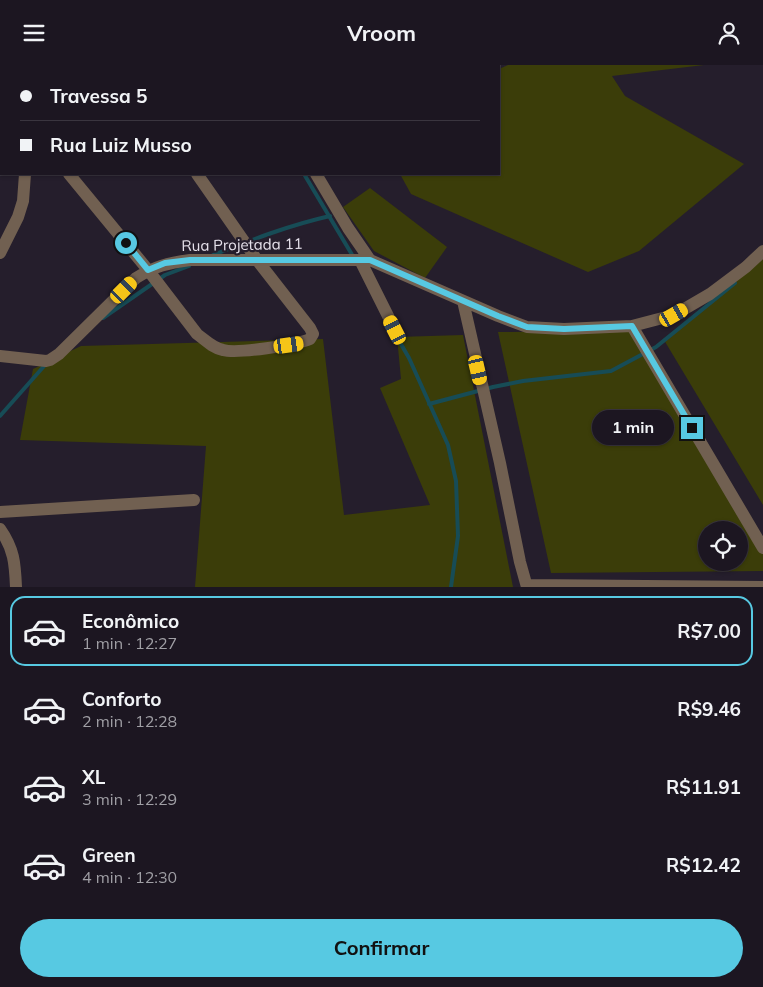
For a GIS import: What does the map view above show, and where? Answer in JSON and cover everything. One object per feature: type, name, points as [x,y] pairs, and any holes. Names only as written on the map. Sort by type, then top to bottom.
[{"type":"street","points":[[0,253],[18,217],[23,201],[26,175]]},
{"type":"street","points":[[70,175],[148,270],[197,334],[218,349],[230,352],[300,344],[310,339],[313,334],[310,328],[257,259],[198,175]]},
{"type":"street","points":[[317,175],[365,260],[395,330]]},
{"type":"street","points":[[365,260],[527,327],[564,329],[632,326],[674,315],[703,298],[746,267],[763,251]]},
{"type":"street","name":"Rua Projetada 11","points":[[0,357],[50,360],[60,354],[136,278],[148,270],[165,263],[190,260],[365,260]]},
{"type":"street","points":[[463,301],[527,586],[763,587]]},
{"type":"street","points":[[632,326],[763,548]]},
{"type":"street","points":[[0,512],[194,500]]},
{"type":"street","points":[[0,529],[13,551],[16,566],[16,587]]},
{"type":"shaded area","points":[[508,65],[704,65],[612,76],[625,96],[744,164],[639,251],[588,272],[411,194],[401,175],[500,175],[500,69]]},
{"type":"shaded area","points":[[370,188],[447,247],[425,278],[374,251],[343,207]]},
{"type":"shaded area","points":[[763,259],[763,505],[664,340]]},
{"type":"shaded area","points":[[632,331],[747,521],[698,521],[698,571],[748,571],[748,522],[763,547],[763,571],[551,573],[498,332]]},
{"type":"shaded area","points":[[463,335],[513,587],[195,587],[206,446],[20,440],[33,369],[81,346],[323,339],[344,515],[430,505],[380,388],[401,379],[397,337]]},
{"type":"waterway","points":[[305,175],[354,258]]},
{"type":"waterway","points":[[213,255],[285,228],[330,216]]},
{"type":"waterway","points":[[103,318],[165,275],[189,266]]},
{"type":"waterway","points":[[429,404],[523,381],[611,371],[656,347],[735,283]]},
{"type":"waterway","points":[[394,332],[409,358],[448,445],[456,481],[458,536],[451,587]]},
{"type":"waterway","points":[[0,416],[45,365]]},
{"type":"route","points":[[126,243],[148,270],[165,263],[190,260],[370,260],[527,327],[564,329],[632,326],[692,428]]}]
